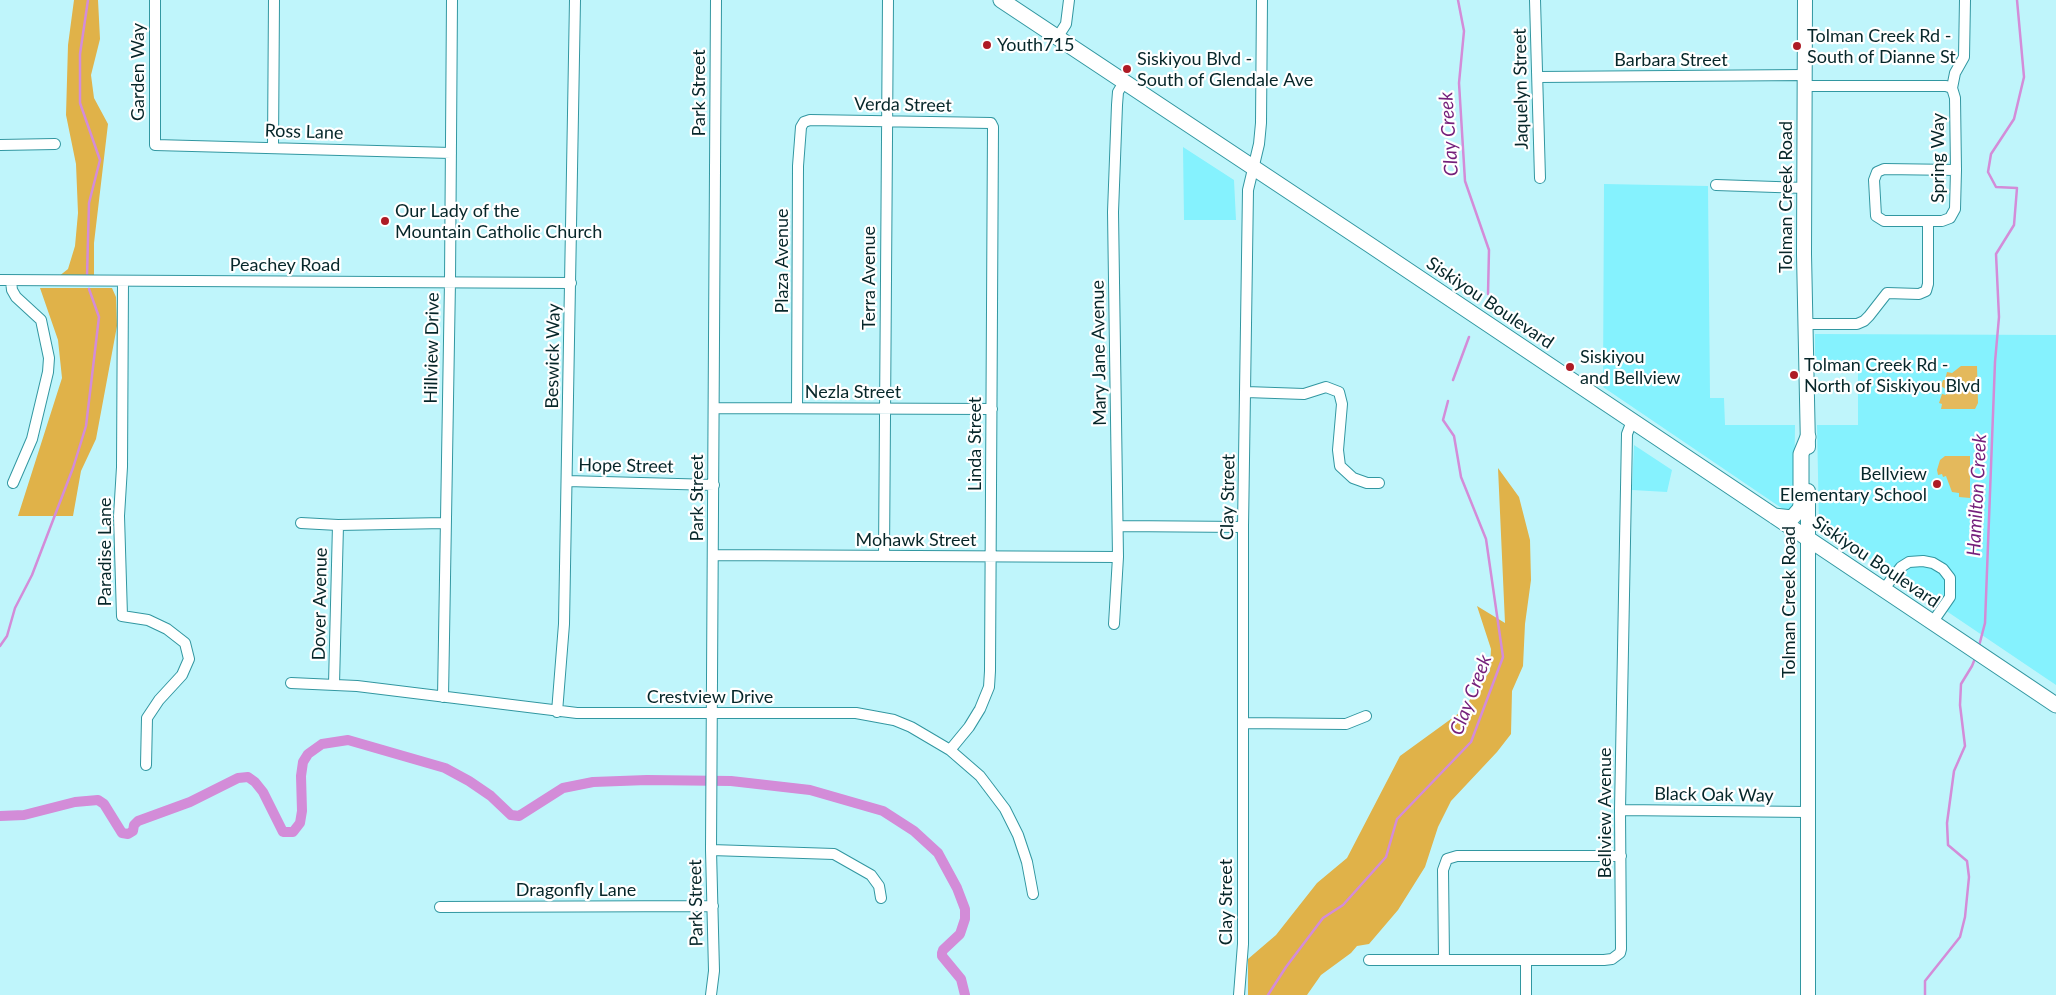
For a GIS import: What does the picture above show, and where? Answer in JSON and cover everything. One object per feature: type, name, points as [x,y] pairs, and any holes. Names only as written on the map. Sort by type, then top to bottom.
[{"type":"main road","name":"Siskiyou Boulevard","points":[[1001,0],[2056,705]]},
{"type":"main road","points":[[1774,516],[1792,518],[1800,509],[1802,504],[1801,454],[1808,437]]},
{"type":"street","name":"Garden Way","points":[[155,0],[155,145]]},
{"type":"street","points":[[273,147],[274,0]]},
{"type":"street","name":"Hillview Drive","points":[[443,697],[450,281],[452,0]]},
{"type":"street","name":"Beswick Way","points":[[557,712],[564,624],[575,0]]},
{"type":"street","name":"Park Street","points":[[711,995],[714,971],[711,850],[716,0]]},
{"type":"street","name":"Terra Avenue","points":[[884,556],[888,0]]},
{"type":"street","points":[[1057,38],[1066,24],[1069,0]]},
{"type":"street","name":"Clay Street","points":[[1239,995],[1243,944],[1243,527],[1248,190],[1261,123],[1262,0]]},
{"type":"street","name":"Jaquelyn Street","points":[[1535,0],[1540,178]]},
{"type":"street","name":"Tolman Creek Road","points":[[1805,0],[1804,254],[1808,437],[1808,995]]},
{"type":"street","points":[[1952,88],[1955,74],[1964,57],[1965,0]]},
{"type":"street","name":"Barbara Street","points":[[1538,77],[1805,81],[1946,86],[1952,88]]},
{"type":"street","name":"Mary Jane Avenue","points":[[1114,624],[1118,526],[1113,212],[1118,92],[1124,82]]},
{"type":"street","name":"Spring Way","points":[[1952,88],[1955,98],[1956,170],[1956,209],[1946,220],[1928,222],[1881,221],[1876,216],[1875,176],[1880,170],[1956,170]]},
{"type":"street","name":"Verda Street","points":[[810,120],[987,122],[993,127]]},
{"type":"street","name":"Plaza Avenue","points":[[797,408],[799,145],[804,122],[810,120]]},
{"type":"street","name":"Linda Street","points":[[950,750],[977,715],[989,687],[993,127]]},
{"type":"street","points":[[0,144],[56,144]]},
{"type":"street","name":"Ross Lane","points":[[155,145],[334,148],[359,152],[451,152]]},
{"type":"street","points":[[1716,185],[1805,188]]},
{"type":"street","points":[[1805,324],[1857,324],[1864,322],[1887,293],[1919,294],[1926,291],[1928,284],[1928,222]]},
{"type":"street","name":"Peachey Road","points":[[0,280],[571,283]]},
{"type":"street","points":[[11,280],[12,290],[16,297],[41,320],[49,358],[48,372],[32,439],[13,483]]},
{"type":"street","name":"Paradise Lane","points":[[123,281],[122,467],[119,516],[122,616],[148,620],[167,629],[185,643],[189,659],[182,676],[160,700],[147,718],[146,766]]},
{"type":"street","points":[[1246,392],[1304,394],[1326,387],[1339,392],[1342,404],[1338,450],[1340,466],[1345,473],[1353,478],[1367,483],[1379,483]]},
{"type":"street","name":"Nezla Street","points":[[714,408],[992,409]]},
{"type":"street","name":"Bellview Avenue","points":[[1369,960],[1604,960],[1617,957],[1621,949],[1620,810],[1626,434],[1632,421]]},
{"type":"street","name":"Hope Street","points":[[567,481],[714,485]]},
{"type":"street","points":[[301,523],[338,525],[446,523]]},
{"type":"street","name":"Dover Avenue","points":[[334,684],[338,525]]},
{"type":"street","points":[[1118,526],[1243,527]]},
{"type":"street","name":"Mohawk Street","points":[[713,555],[1118,557]]},
{"type":"street","points":[[1883,590],[1900,567],[1909,562],[1923,561],[1933,563],[1943,569],[1950,578],[1950,597],[1932,622]]},
{"type":"street","name":"Crestview Drive","points":[[292,683],[334,684],[557,712],[856,713],[894,720],[911,727],[950,750],[980,776],[1005,809],[1023,848],[1033,894]]},
{"type":"street","points":[[1243,723],[1346,724],[1366,716]]},
{"type":"street","name":"Black Oak Way","points":[[1620,810],[1808,812]]},
{"type":"street","points":[[711,850],[834,854],[871,875],[879,886],[881,898]]},
{"type":"street","points":[[1444,960],[1443,870],[1447,859],[1457,856],[1621,856]]},
{"type":"street","name":"Dragonfly Lane","points":[[440,907],[713,906]]},
{"type":"street","points":[[1526,960],[1526,995]]},
{"type":"shaded area","points":[[74,0],[98,0],[100,39],[91,75],[94,98],[108,124],[94,243],[94,280],[58,277],[68,269],[75,246],[78,213],[76,164],[66,115],[68,45]]},
{"type":"shaded area","points":[[1183,147],[1234,180],[1236,220],[1184,220]]},
{"type":"shaded area","points":[[1604,184],[1708,186],[1710,398],[1724,398],[1725,425],[1795,425],[1794,506],[1790,510],[1783,509],[1603,387]]},
{"type":"shaded area","points":[[40,288],[112,288],[116,297],[117,326],[96,439],[81,471],[73,516],[18,516],[62,378],[58,340]]},
{"type":"shaded area","name":"Bellview Elementary School","points":[[1815,334],[2056,335],[2056,685],[1819,525],[1817,425],[1858,425],[1858,373],[1815,372]]},
{"type":"shaded area","points":[[1961,366],[1977,366],[1978,403],[1975,409],[1941,409],[1942,404],[1939,403],[1942,394],[1946,395],[1947,390],[1941,386],[1943,380],[1945,380],[1947,372],[1952,373]]},
{"type":"shaded area","points":[[1634,445],[1672,470],[1667,492],[1632,490]]},
{"type":"shaded area","points":[[1945,456],[1970,456],[1970,498],[1959,497],[1959,493],[1952,492],[1946,476],[1938,475],[1937,470],[1940,460]]},
{"type":"shaded area","points":[[1498,468],[1519,497],[1530,540],[1531,580],[1525,624],[1523,666],[1512,691],[1511,734],[1497,752],[1451,801],[1438,827],[1425,867],[1398,910],[1369,944],[1357,946],[1351,953],[1321,975],[1307,995],[1248,995],[1248,959],[1276,935],[1317,883],[1347,858],[1400,756],[1462,711],[1490,671],[1491,649],[1477,606],[1505,623]]},
{"type":"waterway","points":[[87,276],[89,203],[100,160],[80,103],[80,54],[88,0]]},
{"type":"waterway","name":"Clay Creek","points":[[1458,0],[1464,31],[1459,83],[1465,181],[1489,250],[1488,294]]},
{"type":"waterway","name":"Hamilton Creek","points":[[1979,646],[1985,623],[1995,362],[1999,317],[1996,254],[2014,225],[2017,188],[1996,187],[1988,172],[1991,154],[2014,119],[2024,77],[2017,0]]},
{"type":"waterway","points":[[0,646],[7,636],[15,608],[32,575],[73,468],[86,426],[99,317],[89,289]]},
{"type":"waterway","name":"Clay Creek","points":[[1453,380],[1469,337]]},
{"type":"waterway","name":"Clay Creek","points":[[1268,995],[1286,967],[1323,918],[1343,905],[1386,857],[1397,819],[1471,742],[1503,657],[1486,539],[1461,477],[1454,436],[1443,420],[1448,401]]},
{"type":"waterway","name":"Hamilton Creek","points":[[1925,995],[1925,981],[1960,937],[1965,917],[1969,877],[1967,861],[1948,845],[1947,823],[1954,771],[1965,746],[1960,705],[1961,684],[1976,656]]},
{"type":"waterway","points":[[0,816],[24,815],[75,802],[98,800],[104,804],[122,833],[128,834],[133,831],[134,825],[138,821],[190,802],[238,778],[248,777],[263,792],[283,832],[293,832],[300,823],[302,811],[301,776],[303,762],[308,754],[322,744],[348,740],[445,768],[491,796],[511,815],[519,816],[563,788],[593,782],[647,780],[731,781],[810,790],[883,811],[914,831],[938,853],[957,888],[965,909],[965,919],[960,934],[942,953],[942,956],[961,979],[965,995]]},
{"type":"place","name":"Youth715","points":[[987,45]]},
{"type":"place","name":"Tolman Creek Rd - South of Dianne St","points":[[1797,46]]},
{"type":"place","name":"Siskiyou Blvd - South of Glendale Ave","points":[[1127,69]]},
{"type":"place","name":"Our Lady of the Mountain Catholic Church","points":[[385,221]]},
{"type":"place","name":"Siskiyou and Bellview","points":[[1570,367]]},
{"type":"place","name":"Tolman Creek Rd - North of Siskiyou Blvd","points":[[1794,375]]},
{"type":"place","name":"Bellview Elementary School","points":[[1937,484]]}]
